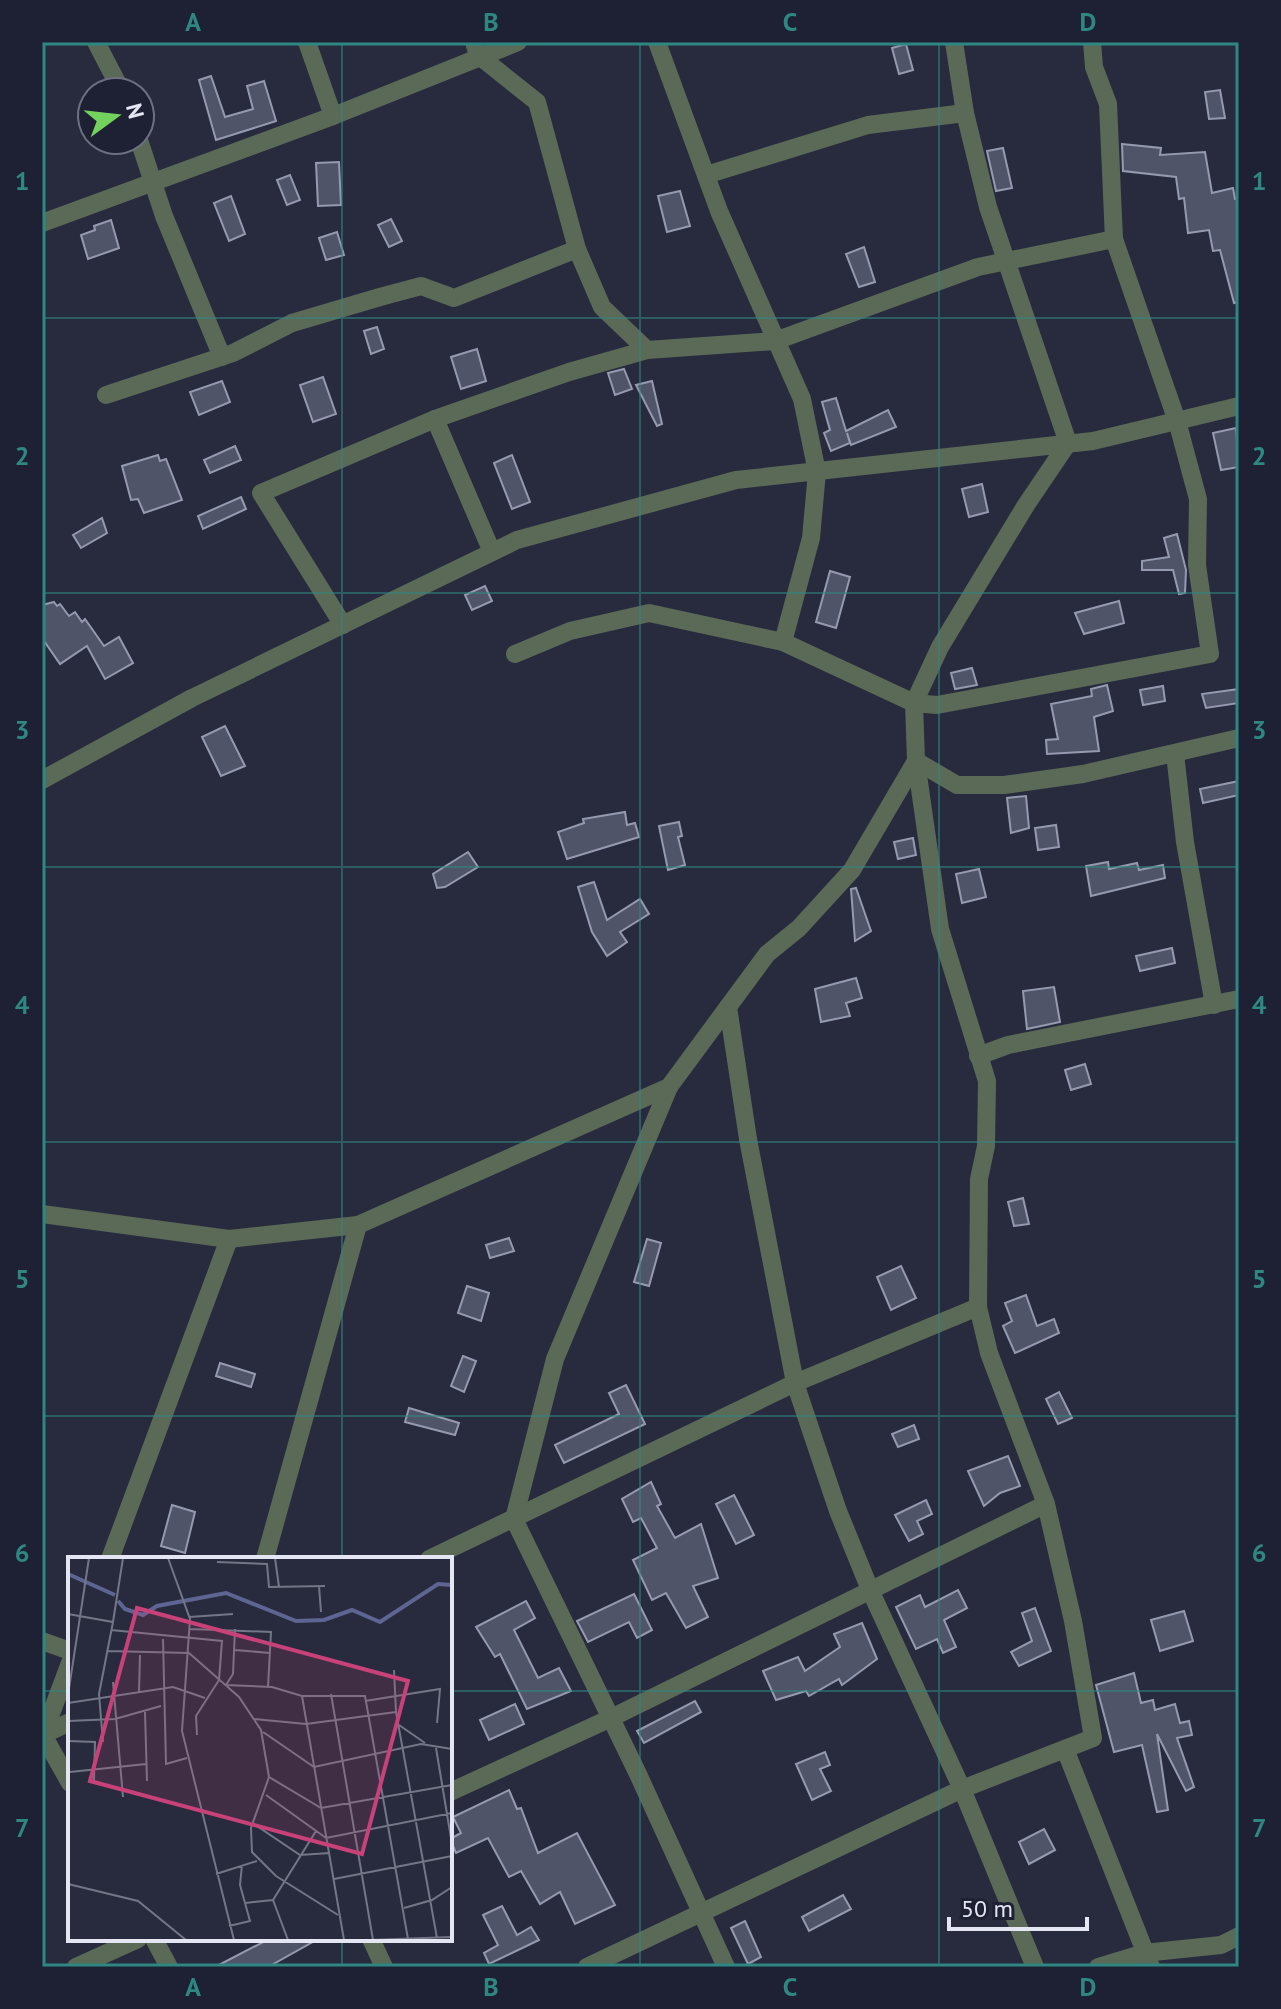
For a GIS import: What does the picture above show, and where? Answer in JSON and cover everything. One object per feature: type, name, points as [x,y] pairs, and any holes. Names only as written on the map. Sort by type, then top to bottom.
[{"type":"street","points":[[96,42],[114,76]]},
{"type":"street","points":[[307,42],[333,116]]},
{"type":"street","points":[[42,223],[333,116],[476,49],[518,42]]},
{"type":"street","points":[[657,42],[706,175],[802,399],[817,472],[811,538],[783,642]]},
{"type":"street","points":[[954,42],[965,113],[988,207],[1068,443]]},
{"type":"street","points":[[515,654],[570,631],[649,613],[783,642],[914,703],[937,705],[1032,690],[1210,654],[1197,565],[1198,499],[1177,421],[1114,239],[1108,104],[1094,67],[1092,42]]},
{"type":"street","points":[[476,49],[537,102],[577,249],[602,307],[647,350]]},
{"type":"street","points":[[706,175],[868,125],[965,113]]},
{"type":"street","points":[[144,156],[222,357]]},
{"type":"street","points":[[343,625],[261,493],[435,419],[569,372],[647,350],[775,341],[978,267],[1114,239]]},
{"type":"street","points":[[106,395],[222,357],[292,323],[421,286],[454,298],[577,249]]},
{"type":"street","points":[[42,780],[192,698],[492,552],[558,527],[736,480],[1068,443],[1239,407]]},
{"type":"street","points":[[435,419],[492,552]]},
{"type":"street","points":[[587,1967],[962,1789],[1093,1738],[1073,1621],[1046,1504],[989,1353],[978,1307],[979,1179],[986,1146],[987,1081],[940,929],[916,761],[914,703],[940,647],[1068,443]]},
{"type":"street","points":[[916,761],[957,785],[1004,785],[1083,774],[1239,738]]},
{"type":"street","points":[[1175,754],[1185,842],[1214,1005]]},
{"type":"street","points":[[726,1967],[611,1718],[514,1519],[555,1359],[669,1087],[767,954],[799,928],[852,870],[916,761]]},
{"type":"street","points":[[978,1056],[1008,1045],[1239,999]]},
{"type":"street","points":[[728,1007],[748,1139],[795,1383],[838,1511],[871,1592],[962,1789],[1035,1967]]},
{"type":"street","points":[[42,1214],[229,1239],[358,1225],[669,1087]]},
{"type":"street","points":[[266,1557],[358,1225]]},
{"type":"street","points":[[111,1557],[229,1239]]},
{"type":"street","points":[[433,1557],[795,1383],[978,1307]]},
{"type":"street","points":[[452,1791],[611,1718],[1046,1504]]},
{"type":"street","points":[[42,1641],[68,1650]]},
{"type":"street","points":[[42,1735],[68,1668]]},
{"type":"street","points":[[42,1735],[68,1723]]},
{"type":"street","points":[[42,1735],[68,1780]]},
{"type":"street","points":[[1065,1749],[1148,1960]]},
{"type":"street","points":[[1098,1967],[1221,1945],[1239,1936]]},
{"type":"street","points":[[76,1967],[134,1941]]},
{"type":"street","points":[[155,1941],[169,1967]]},
{"type":"street","points":[[372,1941],[384,1967]]},
{"type":"building","points":[[906,44],[913,70],[899,74],[892,48]]},
{"type":"building","points":[[211,76],[225,117],[253,109],[247,86],[264,81],[276,121],[216,140],[199,80]]},
{"type":"building","points":[[1220,90],[1225,118],[1209,119],[1205,92]]},
{"type":"building","points":[[1122,144],[1161,148],[1160,155],[1205,152],[1212,193],[1233,188],[1235,199],[1239,198],[1239,302],[1234,303],[1220,250],[1213,251],[1209,230],[1188,233],[1184,198],[1179,199],[1176,177],[1123,171]]},
{"type":"building","points":[[1003,148],[1012,188],[996,191],[987,151]]},
{"type":"building","points":[[339,162],[341,205],[318,206],[316,163]]},
{"type":"building","points":[[290,175],[300,200],[287,205],[277,180]]},
{"type":"building","points":[[680,191],[690,226],[667,232],[658,196]]},
{"type":"building","points":[[231,196],[245,234],[229,241],[214,203]]},
{"type":"building","points":[[391,219],[402,241],[389,247],[378,225]]},
{"type":"building","points":[[111,220],[119,248],[88,259],[81,235]]},
{"type":"building","points":[[337,232],[344,255],[326,260],[319,238]]},
{"type":"building","points":[[864,247],[875,282],[859,287],[846,254]]},
{"type":"building","points":[[377,327],[384,349],[371,354],[364,331]]},
{"type":"building","points":[[477,349],[486,381],[461,389],[451,357]]},
{"type":"building","points":[[624,369],[632,389],[615,395],[608,373]]},
{"type":"building","points":[[323,377],[336,414],[313,422],[300,385]]},
{"type":"building","points":[[222,381],[230,402],[199,415],[190,392]]},
{"type":"building","points":[[652,381],[662,424],[657,426],[636,385]]},
{"type":"building","points":[[836,398],[846,431],[888,410],[896,427],[851,445],[847,433],[850,443],[831,451],[824,433],[830,430],[822,402]]},
{"type":"building","points":[[1236,428],[1239,467],[1221,470],[1213,433]]},
{"type":"building","points":[[235,446],[241,460],[210,473],[204,460]]},
{"type":"building","points":[[158,455],[160,461],[166,459],[182,500],[144,513],[138,499],[131,500],[122,466]]},
{"type":"building","points":[[512,455],[530,502],[512,509],[494,463]]},
{"type":"building","points":[[982,484],[988,512],[969,517],[962,489]]},
{"type":"building","points":[[241,497],[246,509],[203,529],[198,516]]},
{"type":"building","points":[[102,518],[107,533],[81,548],[73,535]]},
{"type":"building","points":[[1177,534],[1186,570],[1185,593],[1179,594],[1173,570],[1142,570],[1142,561],[1169,557],[1164,538]]},
{"type":"building","points":[[830,571],[850,577],[836,628],[816,622]]},
{"type":"building","points":[[485,586],[492,601],[472,610],[465,595]]},
{"type":"building","points":[[1119,601],[1124,623],[1084,634],[1075,613]]},
{"type":"building","points":[[54,602],[57,606],[60,604],[69,616],[75,612],[82,622],[85,619],[104,646],[119,637],[133,663],[105,679],[87,646],[60,664],[42,638],[42,605]]},
{"type":"building","points":[[972,668],[977,685],[955,689],[951,673]]},
{"type":"building","points":[[1107,685],[1113,711],[1094,717],[1099,751],[1047,754],[1046,740],[1058,739],[1051,704],[1092,696],[1091,689]]},
{"type":"building","points":[[1163,686],[1165,701],[1143,705],[1140,690]]},
{"type":"building","points":[[1239,689],[1239,703],[1206,708],[1202,694]]},
{"type":"building","points":[[225,726],[245,766],[221,776],[202,737]]},
{"type":"building","points":[[1239,781],[1239,795],[1203,803],[1200,789]]},
{"type":"building","points":[[1026,796],[1029,828],[1011,833],[1007,798]]},
{"type":"building","points":[[625,812],[627,825],[635,823],[639,837],[567,859],[558,832],[584,823],[583,819]]},
{"type":"building","points":[[679,822],[682,836],[678,837],[685,865],[668,870],[659,826]]},
{"type":"building","points":[[1056,825],[1059,847],[1038,850],[1035,828]]},
{"type":"building","points":[[913,838],[916,855],[898,859],[894,842]]},
{"type":"building","points":[[468,852],[478,867],[445,887],[437,888],[433,874]]},
{"type":"building","points":[[1108,862],[1109,869],[1137,863],[1139,870],[1163,865],[1165,878],[1091,896],[1086,866]]},
{"type":"building","points":[[979,869],[986,897],[962,903],[956,874]]},
{"type":"building","points":[[594,882],[607,920],[640,899],[649,914],[620,932],[627,942],[607,956],[592,932],[578,887]]},
{"type":"building","points":[[856,888],[871,931],[855,941],[851,889]]},
{"type":"building","points":[[1172,948],[1175,963],[1140,971],[1136,956]]},
{"type":"building","points":[[856,978],[862,998],[846,1003],[850,1016],[821,1022],[815,989]]},
{"type":"building","points":[[1054,987],[1060,1022],[1027,1029],[1023,991]]},
{"type":"building","points":[[1085,1064],[1091,1084],[1071,1090],[1065,1070]]},
{"type":"building","points":[[1023,1198],[1029,1224],[1014,1226],[1008,1202]]},
{"type":"building","points":[[509,1238],[514,1251],[490,1258],[486,1245]]},
{"type":"building","points":[[647,1239],[661,1243],[649,1286],[634,1282]]},
{"type":"building","points":[[901,1266],[916,1298],[891,1310],[877,1277]]},
{"type":"building","points":[[467,1286],[489,1293],[481,1321],[458,1313]]},
{"type":"building","points":[[1026,1295],[1037,1326],[1054,1319],[1059,1333],[1015,1353],[1003,1326],[1012,1321],[1005,1303]]},
{"type":"building","points":[[463,1356],[476,1361],[464,1392],[451,1386]]},
{"type":"building","points":[[220,1363],[255,1374],[251,1387],[216,1376]]},
{"type":"building","points":[[626,1385],[645,1424],[564,1463],[555,1445],[619,1414],[609,1393]]},
{"type":"building","points":[[1059,1392],[1072,1418],[1058,1424],[1046,1399]]},
{"type":"building","points":[[409,1408],[459,1423],[455,1435],[405,1422]]},
{"type":"building","points":[[914,1425],[919,1439],[898,1447],[892,1434]]},
{"type":"building","points":[[1008,1456],[1020,1486],[1000,1493],[984,1506],[968,1471]]},
{"type":"building","points":[[651,1482],[661,1504],[657,1506],[675,1538],[701,1524],[718,1578],[693,1586],[708,1617],[686,1628],[666,1593],[652,1600],[633,1560],[657,1548],[641,1518],[633,1522],[622,1499]]},
{"type":"building","points":[[734,1495],[754,1535],[736,1544],[716,1504]]},
{"type":"building","points":[[926,1500],[932,1514],[917,1521],[923,1534],[909,1541],[895,1515]]},
{"type":"building","points":[[172,1505],[195,1512],[185,1553],[161,1546]]},
{"type":"building","points":[[958,1590],[967,1608],[944,1620],[956,1647],[943,1653],[937,1639],[916,1649],[896,1607],[920,1595],[925,1607]]},
{"type":"building","points":[[634,1594],[652,1630],[637,1638],[629,1622],[588,1642],[577,1621]]},
{"type":"building","points":[[526,1601],[535,1618],[514,1630],[538,1678],[559,1668],[571,1691],[527,1709],[500,1654],[495,1657],[476,1627]]},
{"type":"building","points":[[1035,1608],[1051,1651],[1019,1666],[1011,1652],[1032,1641],[1022,1613]]},
{"type":"building","points":[[1184,1611],[1193,1641],[1160,1651],[1151,1620]]},
{"type":"building","points":[[862,1623],[877,1659],[842,1685],[839,1679],[809,1696],[806,1691],[776,1700],[763,1671],[798,1657],[805,1671],[840,1647],[834,1634]]},
{"type":"building","points":[[1134,1673],[1141,1703],[1153,1700],[1155,1710],[1175,1704],[1180,1723],[1189,1721],[1192,1735],[1177,1738],[1194,1787],[1186,1791],[1157,1734],[1168,1810],[1157,1812],[1142,1745],[1114,1752],[1096,1685]]},
{"type":"building","points":[[695,1701],[701,1712],[644,1743],[637,1731]]},
{"type":"building","points":[[515,1704],[524,1724],[489,1740],[480,1720]]},
{"type":"building","points":[[825,1752],[830,1765],[820,1769],[831,1791],[812,1800],[796,1764]]},
{"type":"building","points":[[509,1790],[517,1809],[521,1808],[538,1853],[577,1833],[615,1905],[575,1924],[560,1892],[540,1904],[521,1871],[509,1877],[488,1838],[456,1853],[452,1838],[461,1833],[453,1817]]},
{"type":"building","points":[[1044,1829],[1055,1850],[1029,1864],[1019,1842]]},
{"type":"building","points":[[843,1895],[851,1909],[809,1931],[802,1917]]},
{"type":"building","points":[[502,1906],[517,1935],[531,1927],[539,1940],[489,1964],[484,1953],[498,1945],[483,1915]]},
{"type":"building","points":[[745,1921],[761,1957],[748,1964],[731,1928]]},
{"type":"building","points":[[265,1941],[314,1941],[268,1967],[215,1967]]}]
